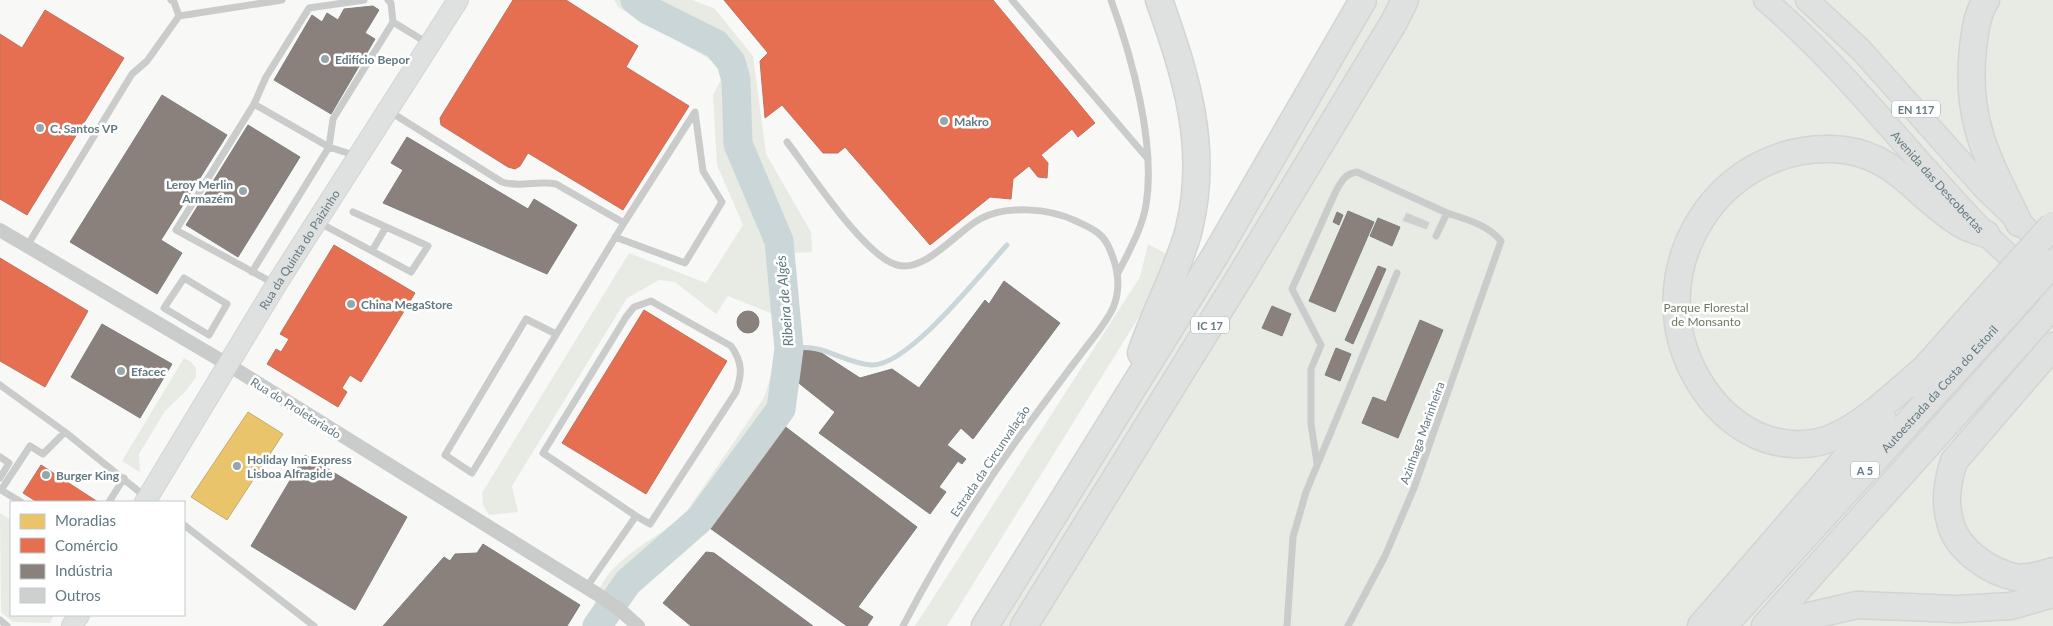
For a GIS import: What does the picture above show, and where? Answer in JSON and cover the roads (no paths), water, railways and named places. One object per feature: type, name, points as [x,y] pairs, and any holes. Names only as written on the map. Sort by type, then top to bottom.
[{"type":"highway","points":[[1126,396],[1154,315],[1177,263],[1189,229],[1195,188],[1195,127],[1188,85],[1159,0]]},
{"type":"highway","name":"IC 17","points":[[985,626],[1126,396],[1216,254],[1363,0]]},
{"type":"highway","points":[[1399,11],[1412,0]]},
{"type":"highway","points":[[1986,0],[1976,28],[1971,66],[1972,111],[1984,153],[2019,223]]},
{"type":"highway","name":"IC 17","points":[[1024,626],[1231,292],[1399,11]]},
{"type":"highway","points":[[1986,234],[1961,225],[1901,175],[1874,157],[1845,150],[1823,150],[1792,155],[1764,163],[1739,176],[1721,193],[1692,234],[1679,279],[1677,300],[1677,323],[1682,346],[1705,392],[1722,413],[1741,428],[1763,438],[1786,444],[1812,442],[1835,437],[1870,415],[1997,306],[2053,225]]},
{"type":"highway","name":"Autoestrada da Costa do Estoril","points":[[1724,626],[1997,306],[2053,263]]},
{"type":"highway","name":"A 5","points":[[1765,626],[2053,305]]},
{"type":"highway","points":[[2049,350],[1954,461],[1947,484],[1947,506],[1951,528],[1969,554],[1997,571],[2016,577],[2039,576],[2053,571]]},
{"type":"highway","points":[[1701,626],[1923,370]]},
{"type":"highway","points":[[1786,626],[1805,617],[1857,605],[1957,609],[2011,606],[2053,594]]},
{"type":"main road","name":"Avenida das Descobertas","points":[[1765,0],[1795,26],[1877,112],[1986,234],[2053,296]]},
{"type":"main road","name":"EN 117","points":[[1807,0],[1861,50],[1985,189],[2053,254]]},
{"type":"street","name":"Rua da Quinta do Paizinho","points":[[148,501],[227,364],[458,0]]},
{"type":"street","name":"Rua do Proletariado","points":[[0,230],[227,364],[592,591],[619,609],[638,626]]},
{"type":"lane","points":[[171,0],[174,2],[179,16]]},
{"type":"lane","points":[[27,246],[132,74],[147,61],[179,16],[282,0]]},
{"type":"lane","points":[[276,285],[176,230],[254,104],[266,77],[309,8],[364,0]]},
{"type":"lane","points":[[252,272],[329,147],[333,119],[393,22],[391,3],[388,0]]},
{"type":"lane","points":[[1012,0],[1045,42],[1148,160]]},
{"type":"lane","points":[[1111,0],[1125,36],[1136,77],[1148,160],[1146,205],[1135,238],[1118,275]]},
{"type":"lane","points":[[393,22],[430,44]]},
{"type":"lane","points":[[254,104],[329,147],[358,156]]},
{"type":"lane","points":[[387,110],[502,182],[512,185],[545,181],[556,184],[624,223]]},
{"type":"lane","points":[[556,334],[526,319],[445,455],[472,473],[615,237],[695,112],[703,171],[722,202],[684,262],[615,237]]},
{"type":"lane","points":[[787,142],[865,245],[883,259],[896,265],[907,267],[930,258],[960,231],[992,214],[1008,211],[1029,211],[1067,217],[1098,231],[1109,246],[1118,275]]},
{"type":"lane","points":[[1317,462],[1311,424],[1311,369],[1322,344],[1292,289],[1335,193],[1343,179],[1349,174],[1357,172],[1446,213],[1436,236]]},
{"type":"lane","points":[[316,221],[411,272],[428,246],[353,212]]},
{"type":"lane","name":"Azinhaga Marinheira","points":[[1348,626],[1385,556],[1414,488],[1502,241],[1481,225],[1446,213]]},
{"type":"lane","points":[[372,252],[386,227]]},
{"type":"lane","points":[[1287,626],[1293,537],[1317,462],[1397,273]]},
{"type":"lane","name":"Estrada da Circunvalação","points":[[904,626],[961,522],[1021,434],[1108,317],[1118,290],[1118,275]]},
{"type":"lane","points":[[184,278],[227,304],[209,335],[184,320],[164,308],[184,278]]},
{"type":"lane","points":[[651,301],[731,346],[738,356],[742,368],[736,392],[650,524],[636,516],[543,453],[626,317],[634,307],[651,301]]},
{"type":"lane","points":[[175,334],[184,320]]},
{"type":"lane","points":[[0,385],[124,478],[148,501]]},
{"type":"lane","points":[[19,501],[1,490],[30,446],[43,454],[65,432]]},
{"type":"lane","points":[[0,457],[10,463],[0,478]]},
{"type":"lane","points":[[110,501],[124,478]]},
{"type":"lane","points":[[592,591],[636,516]]},
{"type":"lane","points":[[185,526],[314,626]]},
{"type":"lane","points":[[0,620],[7,626]]},
{"type":"waterway","name":"Ribeira de Algés","points":[[597,626],[628,582],[700,519],[781,409],[789,349],[779,241],[738,144],[736,80],[731,62],[716,44],[648,10],[635,0]]},
{"type":"waterway","points":[[789,349],[812,348],[871,365],[886,362],[904,351],[943,316],[1007,245]]},
{"type":"place","name":"Edifício Bepor","points":[[325,59]]},
{"type":"place","name":"Makro","points":[[944,121]]},
{"type":"place","name":"C. Santos VP","points":[[40,128]]},
{"type":"place","name":"Leroy Merlin Armazém","points":[[243,191]]},
{"type":"place","name":"China MegaStore","points":[[351,304]]},
{"type":"place","name":"Efacec","points":[[121,371]]},
{"type":"place","name":"Holiday Inn Express Lisboa Alfragide","points":[[237,466]]},
{"type":"place","name":"Burger King","points":[[46,475]]},
{"type":"park label","name":"Parque Florestal de Monsanto","points":[[1706,314]]}]
